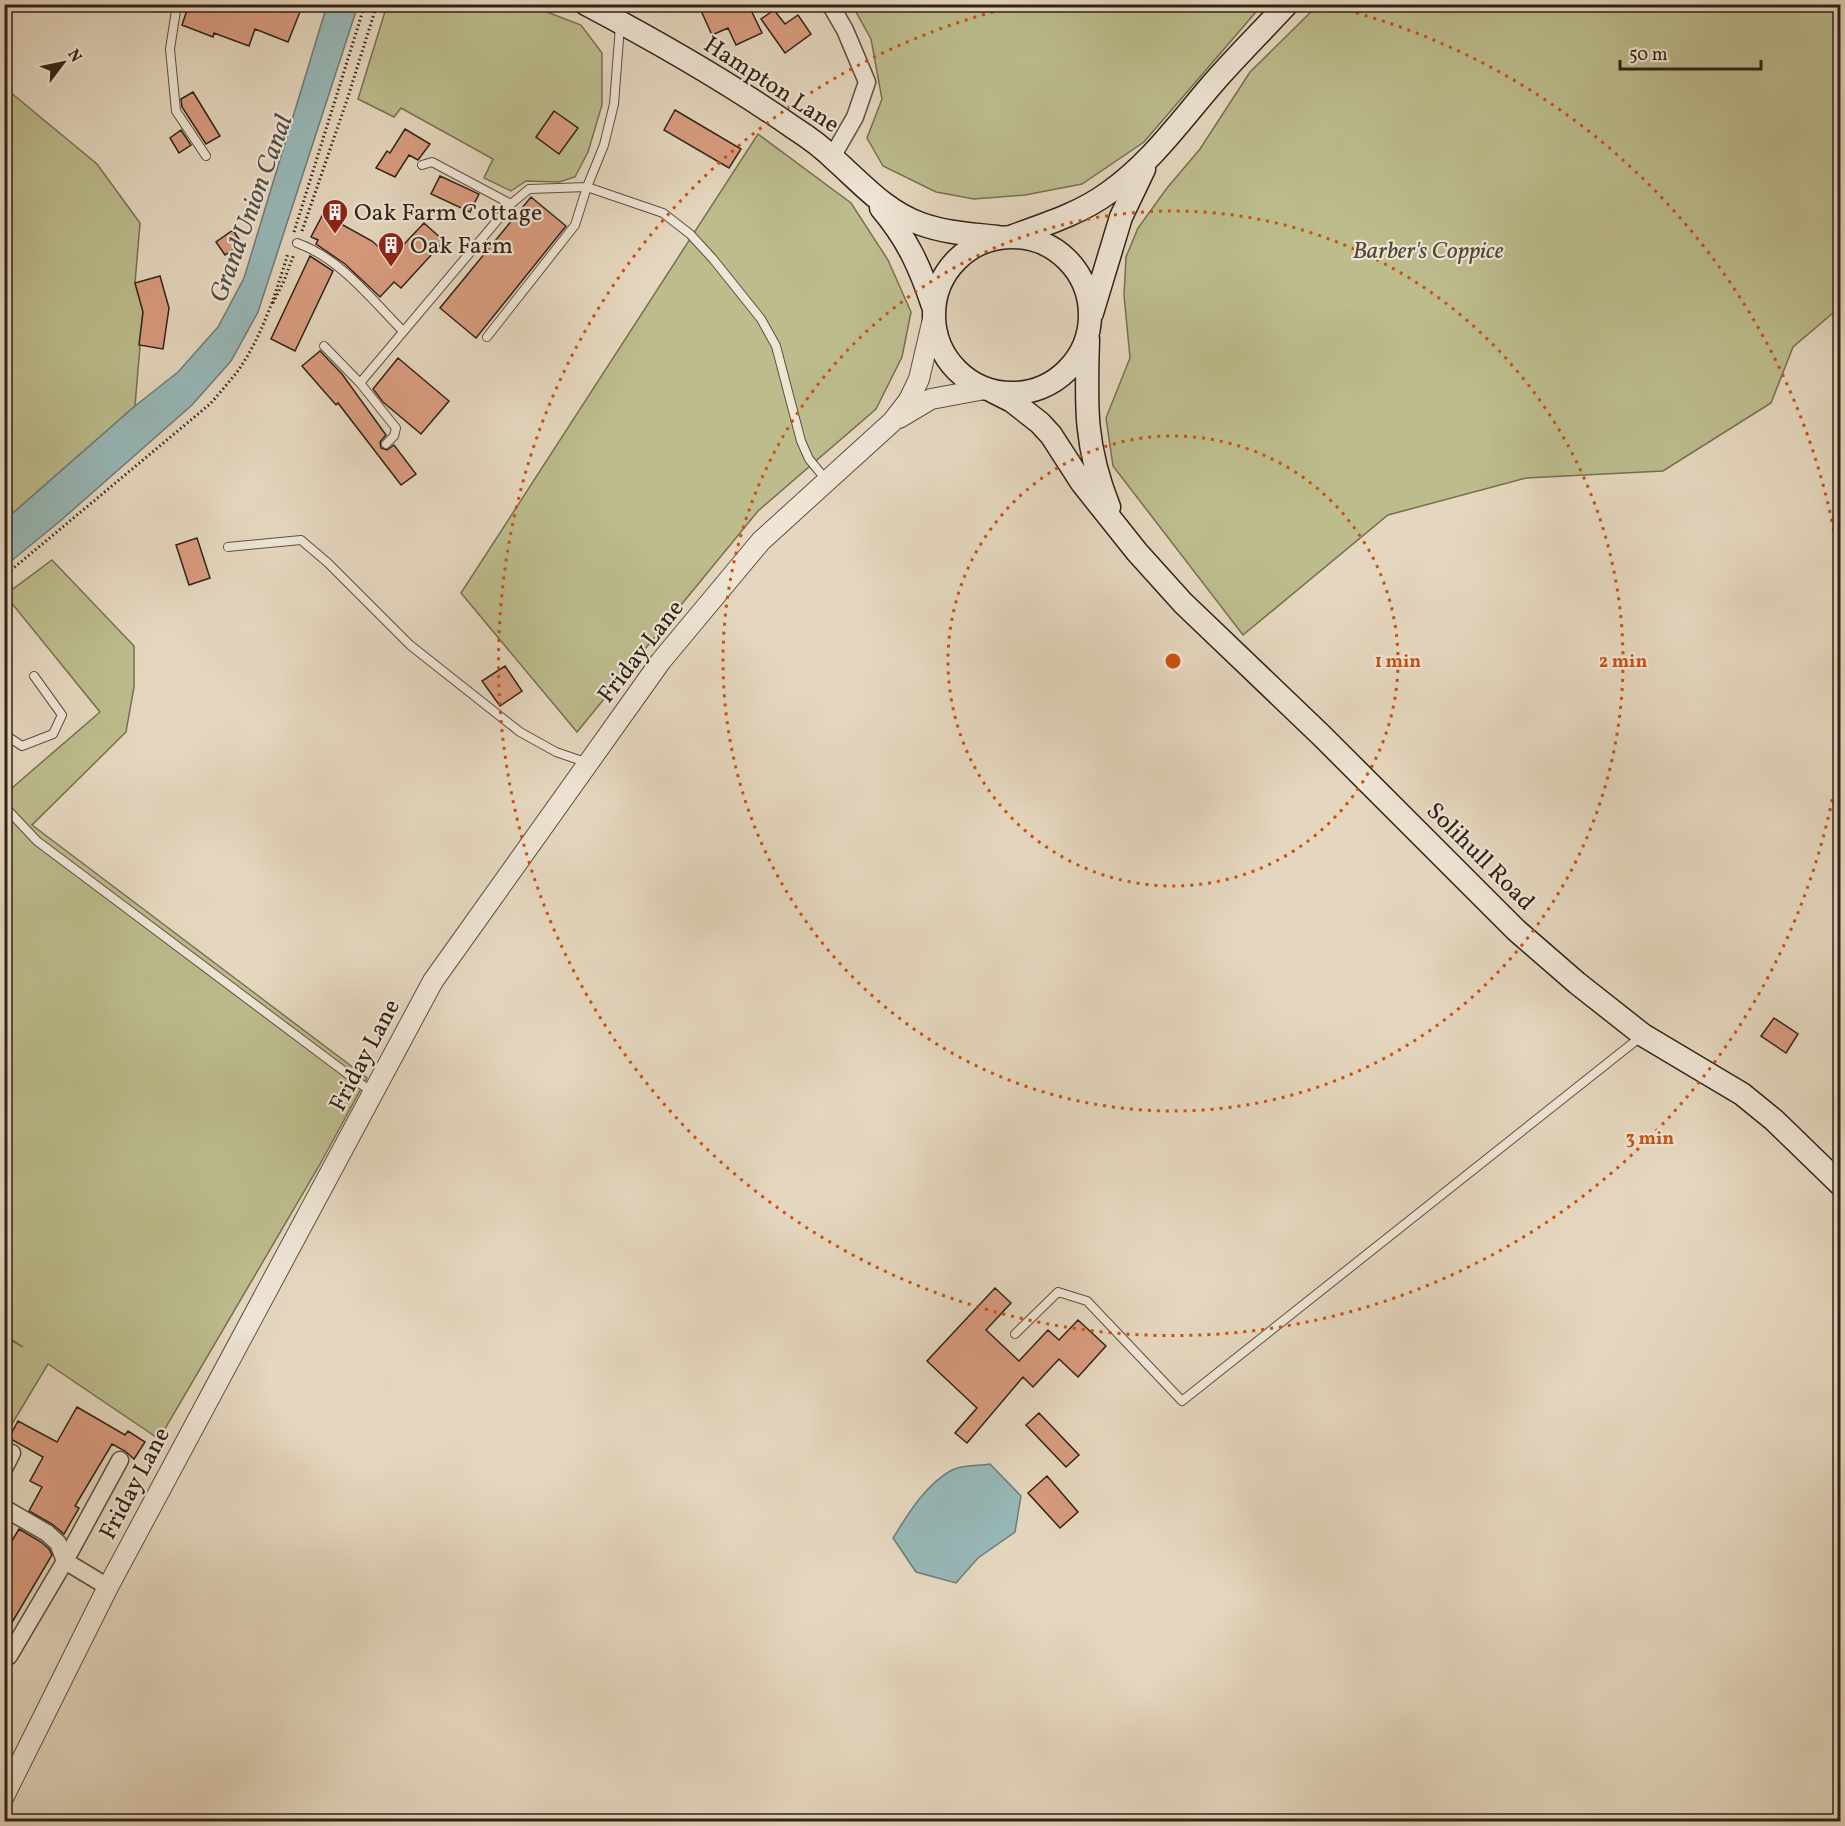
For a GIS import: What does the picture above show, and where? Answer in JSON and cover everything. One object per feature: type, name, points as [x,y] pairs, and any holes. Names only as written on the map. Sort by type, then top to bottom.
[{"type":"main road","name":"Hampton Lane","points":[[586,4],[726,83],[795,128],[891,209],[920,224],[948,232],[1005,236]]},
{"type":"main road","points":[[1150,158],[1121,217],[1090,324],[1081,350],[1072,363],[1050,382],[1036,389],[1020,392],[990,390],[970,381],[951,362],[943,347],[933,312],[936,290],[953,265],[979,245],[1059,220],[1109,193],[1150,158],[1216,80],[1287,4]]},
{"type":"main road","name":"Hampton Lane","points":[[859,182],[891,220],[914,253],[933,312]]},
{"type":"main road","points":[[1005,236],[1042,243],[1054,249],[1065,260],[1083,283],[1090,324]]},
{"type":"main road","name":"Solihull Road","points":[[1090,324],[1086,405],[1088,431],[1095,467],[1118,528]]},
{"type":"main road","name":"Solihull Road","points":[[990,390],[1012,401],[1040,423],[1051,435],[1082,483],[1137,552],[1183,603],[1321,735],[1516,930],[1577,983],[1643,1035],[1742,1094],[1774,1120],[1840,1184]]},
{"type":"street","points":[[830,4],[845,30],[867,82],[855,117],[832,157]]},
{"type":"street","name":"Friday Lane","points":[[4,1796],[108,1587],[433,981],[661,661],[761,541],[892,422],[909,400],[920,379],[933,312]]},
{"type":"street","name":"Friday Lane","points":[[892,422],[932,399],[990,390]]},
{"type":"street","points":[[4,1469],[12,1453]]},
{"type":"street","points":[[9,1656],[65,1561],[120,1460]]},
{"type":"street","points":[[4,1508],[47,1533],[58,1543],[65,1561],[108,1587]]},
{"type":"lane","points":[[177,4],[170,49],[176,111],[206,156]]},
{"type":"lane","points":[[487,337],[575,225],[604,145],[614,104],[620,22]]},
{"type":"lane","points":[[422,165],[432,162],[510,204]]},
{"type":"lane","points":[[360,383],[510,204],[529,189],[587,187],[663,213],[690,234],[714,259],[761,319],[776,346],[801,441],[809,459],[827,482]]},
{"type":"lane","points":[[295,242],[315,250],[345,274],[403,331]]},
{"type":"lane","points":[[324,346],[360,383],[396,428],[394,436],[386,444]]},
{"type":"lane","points":[[228,547],[301,540],[328,563],[410,645],[520,732],[556,752],[588,763]]},
{"type":"lane","points":[[4,734],[22,746],[53,734],[62,715],[34,676]]},
{"type":"lane","points":[[4,806],[37,841],[373,1093]]},
{"type":"lane","points":[[1015,1334],[1058,1292],[1087,1300],[1182,1401],[1643,1035]]},
{"type":"path","points":[[4,576],[210,404],[237,371],[253,345],[284,281],[365,4]]},
{"type":"path","points":[[295,242],[347,100],[377,4]]},
{"type":"path","points":[[265,319],[289,251]]},
{"type":"green space","points":[[387,5],[529,5],[581,25],[602,53],[602,105],[588,152],[575,177],[559,182],[526,181],[511,191],[484,178],[493,159],[401,108],[394,117],[358,99]]},
{"type":"green space","points":[[852,5],[1262,5],[1144,142],[1082,184],[1025,195],[974,199],[936,192],[883,166],[867,138],[882,99],[871,39]]},
{"type":"green space","name":"Barber's Coppice","points":[[1318,5],[1840,5],[1840,307],[1793,347],[1771,403],[1663,471],[1526,478],[1388,515],[1243,635],[1113,466],[1106,418],[1130,358],[1124,295],[1126,257],[1138,228],[1167,188],[1200,149],[1250,72]]},
{"type":"green space","points":[[4,87],[97,164],[140,223],[135,283],[143,310],[135,406],[5,520]]},
{"type":"green space","points":[[758,134],[851,203],[888,260],[911,312],[902,357],[876,409],[758,511],[577,732],[461,593]]},
{"type":"green space","points":[[52,560],[134,646],[134,687],[126,732],[32,825],[367,1078],[319,1166],[159,1439],[48,1364],[9,1429],[5,1427],[5,1337],[23,1347],[4,1334],[5,794],[100,712],[5,595]]},
{"type":"water","points":[[327,5],[358,5],[258,312],[231,361],[192,405],[59,522],[5,566],[5,520],[135,406],[178,372],[218,327],[244,278]]},
{"type":"water","points":[[990,1464],[1021,1496],[1015,1532],[978,1558],[956,1583],[916,1572],[893,1538],[911,1510],[934,1483],[952,1470]]},
{"type":"building","points":[[189,4],[262,4],[281,12],[284,4],[303,4],[288,42],[255,29],[249,46],[214,33],[213,37],[182,25]]},
{"type":"building","points":[[698,4],[748,4],[762,33],[736,45],[728,28],[712,35]]},
{"type":"building","points":[[774,10],[785,24],[798,15],[811,34],[785,53],[761,19]]},
{"type":"building","points":[[193,92],[220,136],[206,144],[182,107],[181,99]]},
{"type":"building","points":[[675,110],[741,149],[729,168],[664,130]]},
{"type":"building","points":[[554,111],[578,128],[559,154],[536,137]]},
{"type":"building","points":[[405,129],[430,144],[418,160],[409,155],[395,177],[376,168],[387,151],[390,153]]},
{"type":"building","points":[[181,130],[191,145],[179,153],[170,138]]},
{"type":"building","points":[[440,176],[479,194],[470,212],[431,194]]},
{"type":"building","points":[[531,197],[566,226],[476,338],[440,308]]},
{"type":"building","points":[[323,214],[372,241],[391,258],[424,223],[444,241],[401,288],[394,282],[380,297],[345,264],[316,244],[318,240],[311,237]]},
{"type":"building","points":[[233,230],[242,244],[225,255],[216,242]]},
{"type":"building","points":[[310,256],[333,271],[295,351],[271,339]]},
{"type":"building","points":[[160,276],[169,308],[163,349],[139,345],[143,312],[135,283]]},
{"type":"building","points":[[320,351],[342,374],[386,435],[380,442],[381,448],[387,450],[394,445],[416,474],[401,485],[338,403],[336,405],[302,366]]},
{"type":"building","points":[[398,358],[449,401],[421,434],[383,402],[373,389]]},
{"type":"building","points":[[197,538],[210,578],[189,585],[176,545]]},
{"type":"building","points":[[505,666],[522,691],[500,706],[482,681]]},
{"type":"building","points":[[1774,1018],[1798,1034],[1786,1053],[1761,1036]]},
{"type":"building","points":[[995,1288],[1011,1303],[986,1330],[1019,1361],[1048,1330],[1059,1340],[1078,1320],[1106,1346],[1078,1377],[1059,1359],[1033,1387],[1023,1377],[967,1443],[955,1433],[977,1408],[927,1361]]},
{"type":"building","points":[[77,1407],[125,1435],[128,1431],[145,1442],[134,1459],[112,1444],[75,1506],[79,1508],[64,1534],[29,1511],[42,1487],[30,1481],[43,1457],[9,1438],[18,1421],[57,1442]]},
{"type":"building","points":[[1039,1413],[1079,1455],[1066,1467],[1026,1425]]},
{"type":"building","points":[[1047,1476],[1078,1512],[1060,1528],[1028,1493]]},
{"type":"building","points":[[19,1529],[41,1542],[52,1555],[4,1636],[4,1554]]},
{"type":"place","name":"Oak Farm Cottage","points":[[335,235]]},
{"type":"place","name":"Oak Farm","points":[[391,268]]},
{"type":"water label","name":"Grand Union Canal","points":[[250,208]]}]
